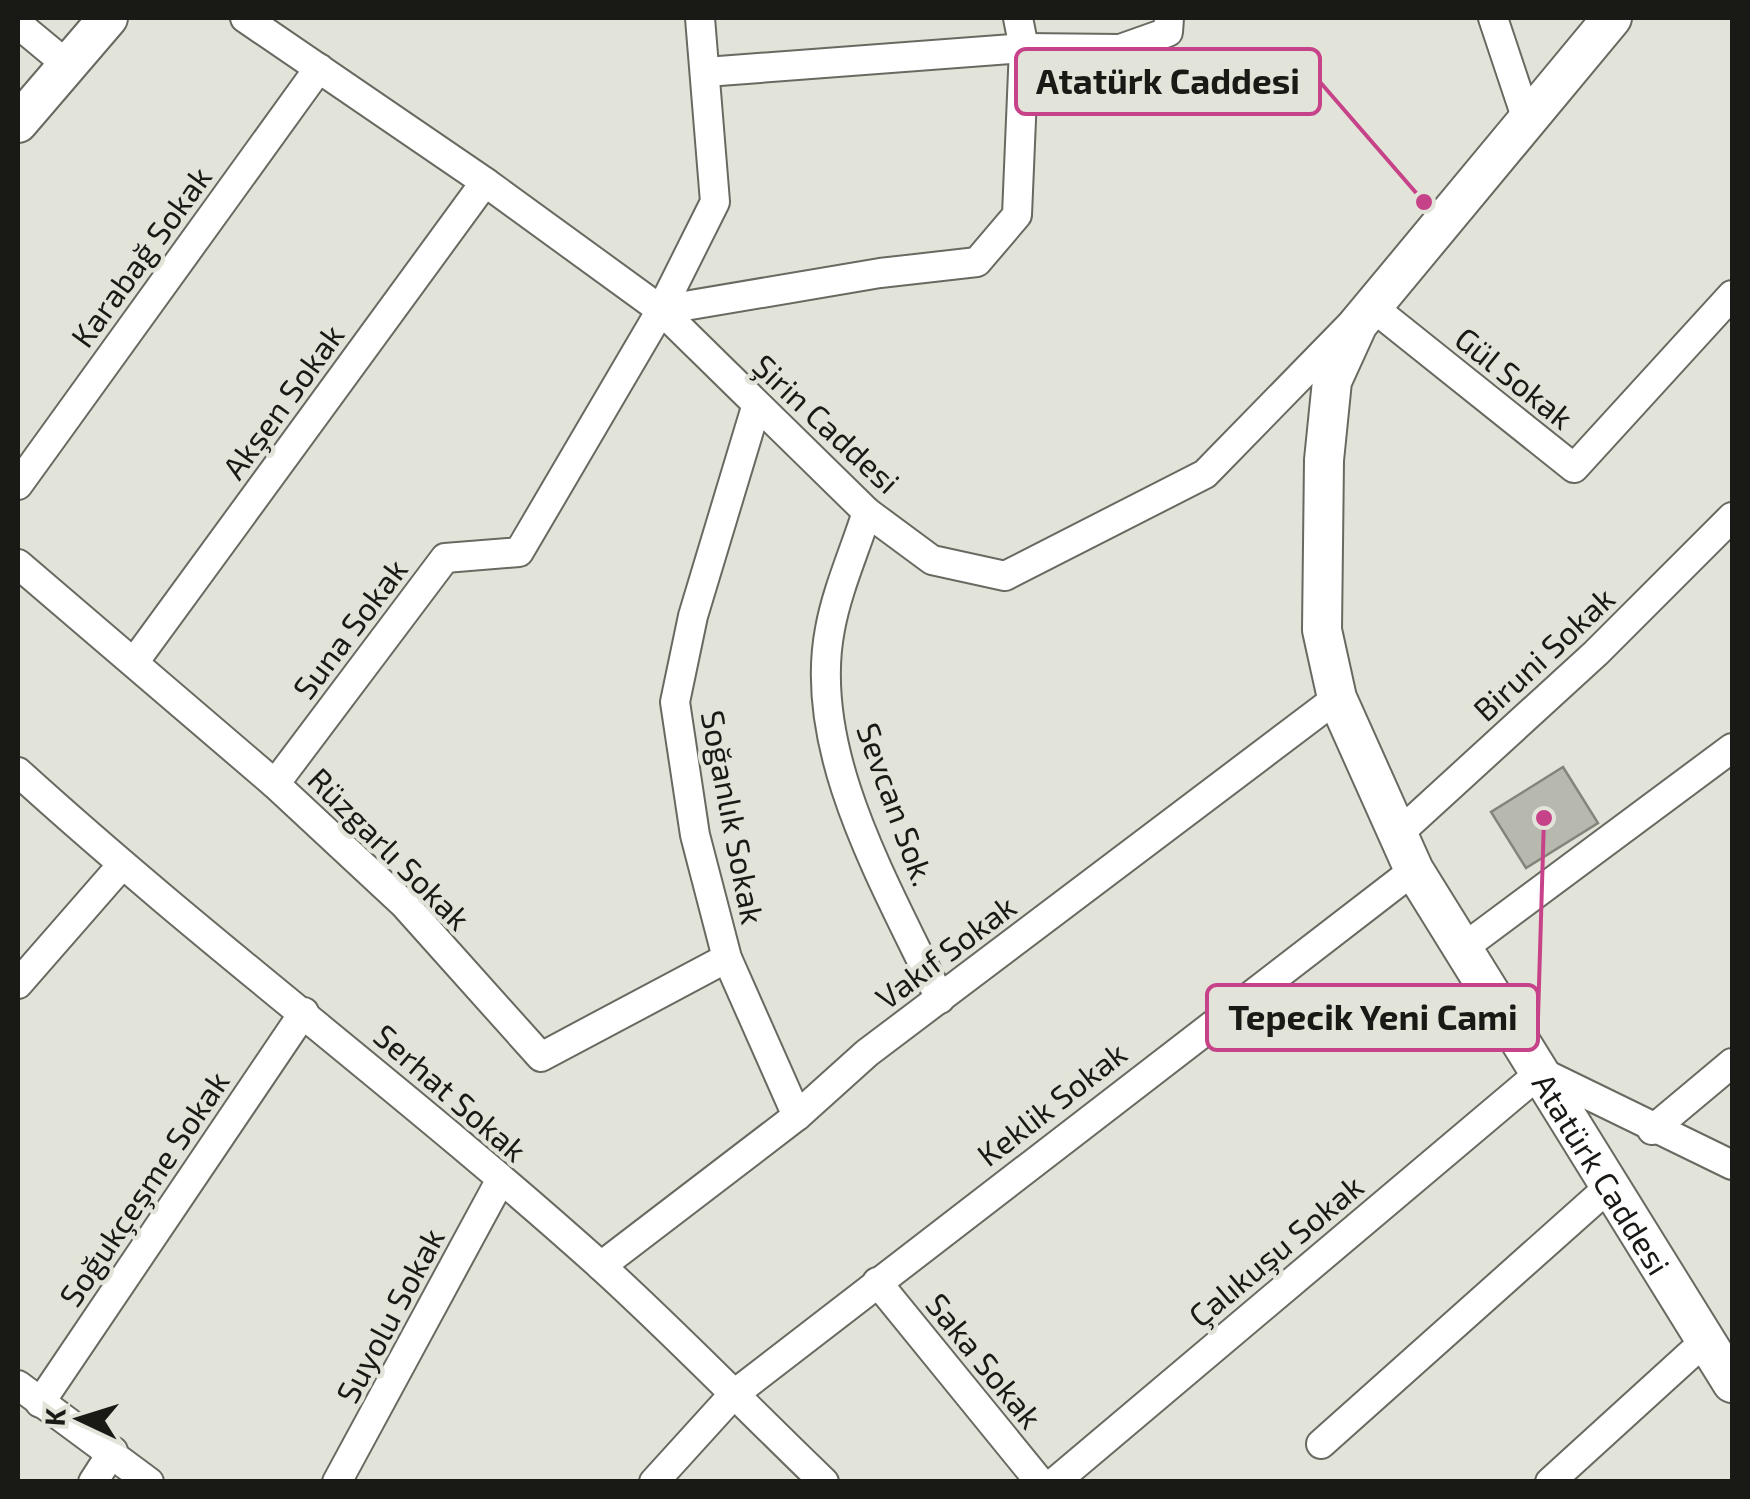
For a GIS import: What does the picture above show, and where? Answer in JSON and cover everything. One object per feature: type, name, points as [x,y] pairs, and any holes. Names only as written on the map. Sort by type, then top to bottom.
[{"type":"main road","points":[[18,123],[65,62],[108,18]]},
{"type":"main road","name":"Atatürk Caddesi","points":[[1612,18],[1482,180],[1370,306],[1332,381],[1324,460],[1322,630],[1337,698],[1414,870],[1732,1384]]},
{"type":"street","name":"Şirin Caddesi","points":[[245,18],[485,182],[661,310],[866,512],[932,560],[1004,576],[1206,474],[1370,306]]},
{"type":"street","points":[[661,310],[715,202],[700,18]]},
{"type":"street","points":[[661,310],[880,273],[977,262],[1017,215],[1024,48],[1018,18]]},
{"type":"street","points":[[706,72],[1024,48],[1120,50],[1168,32],[1169,18]]},
{"type":"street","points":[[1493,18],[1527,120]]},
{"type":"street","points":[[18,24],[65,62]]},
{"type":"street","name":"Karabağ Sokak","points":[[18,485],[319,68]]},
{"type":"street","name":"Akşen Sokak","points":[[135,662],[485,182]]},
{"type":"street","name":"Gül Sokak","points":[[1370,306],[1574,468],[1732,295]]},
{"type":"street","name":"Suna Sokak","points":[[275,784],[445,558],[520,552],[661,310]]},
{"type":"street","name":"Soğanlık Sokak","points":[[756,407],[693,616],[676,702],[695,834],[727,958],[796,1116]]},
{"type":"street","name":"Sevcan Sok.","points":[[866,512],[830,629],[826,684],[832,748],[873,852],[940,999]]},
{"type":"street","name":"Biruni Sokak","points":[[1397,836],[1596,653],[1732,517]]},
{"type":"street","name":"Rüzgarlı Sokak","points":[[18,564],[275,784],[404,904],[541,1057],[727,958]]},
{"type":"street","name":"Vakıf Sokak","points":[[601,1266],[796,1116],[867,1053],[1337,698]]},
{"type":"street","points":[[1463,948],[1732,748]]},
{"type":"street","name":"Serhat Sokak","points":[[18,772],[122,866],[304,1012],[601,1266],[824,1482]]},
{"type":"street","points":[[18,984],[122,866]]},
{"type":"street","name":"Keklik Sokak","points":[[654,1482],[733,1394],[1414,870]]},
{"type":"street","name":"Soğukçeşme Sokak","points":[[40,1402],[304,1012]]},
{"type":"street","points":[[1652,1130],[1732,1063]]},
{"type":"street","points":[[1540,1072],[1732,1166]]},
{"type":"street","name":"Çalıkuşu Sokak","points":[[1055,1482],[1540,1072]]},
{"type":"street","name":"Suyolu Sokak","points":[[337,1482],[500,1180]]},
{"type":"street","points":[[1321,1444],[1609,1187]]},
{"type":"street","name":"Saka Sokak","points":[[877,1282],[1040,1482]]},
{"type":"street","points":[[1550,1482],[1706,1340]]},
{"type":"street","points":[[18,1384],[113,1451],[148,1482]]},
{"type":"street","points":[[93,1482],[113,1451]]},
{"type":"building","points":[[1563,767],[1598,823],[1526,868],[1491,812]]},
{"type":"place","name":"Atatürk Caddesi","points":[[1424,202]]},
{"type":"place","name":"Tepecik Yeni Cami","points":[[1544,818]]}]
